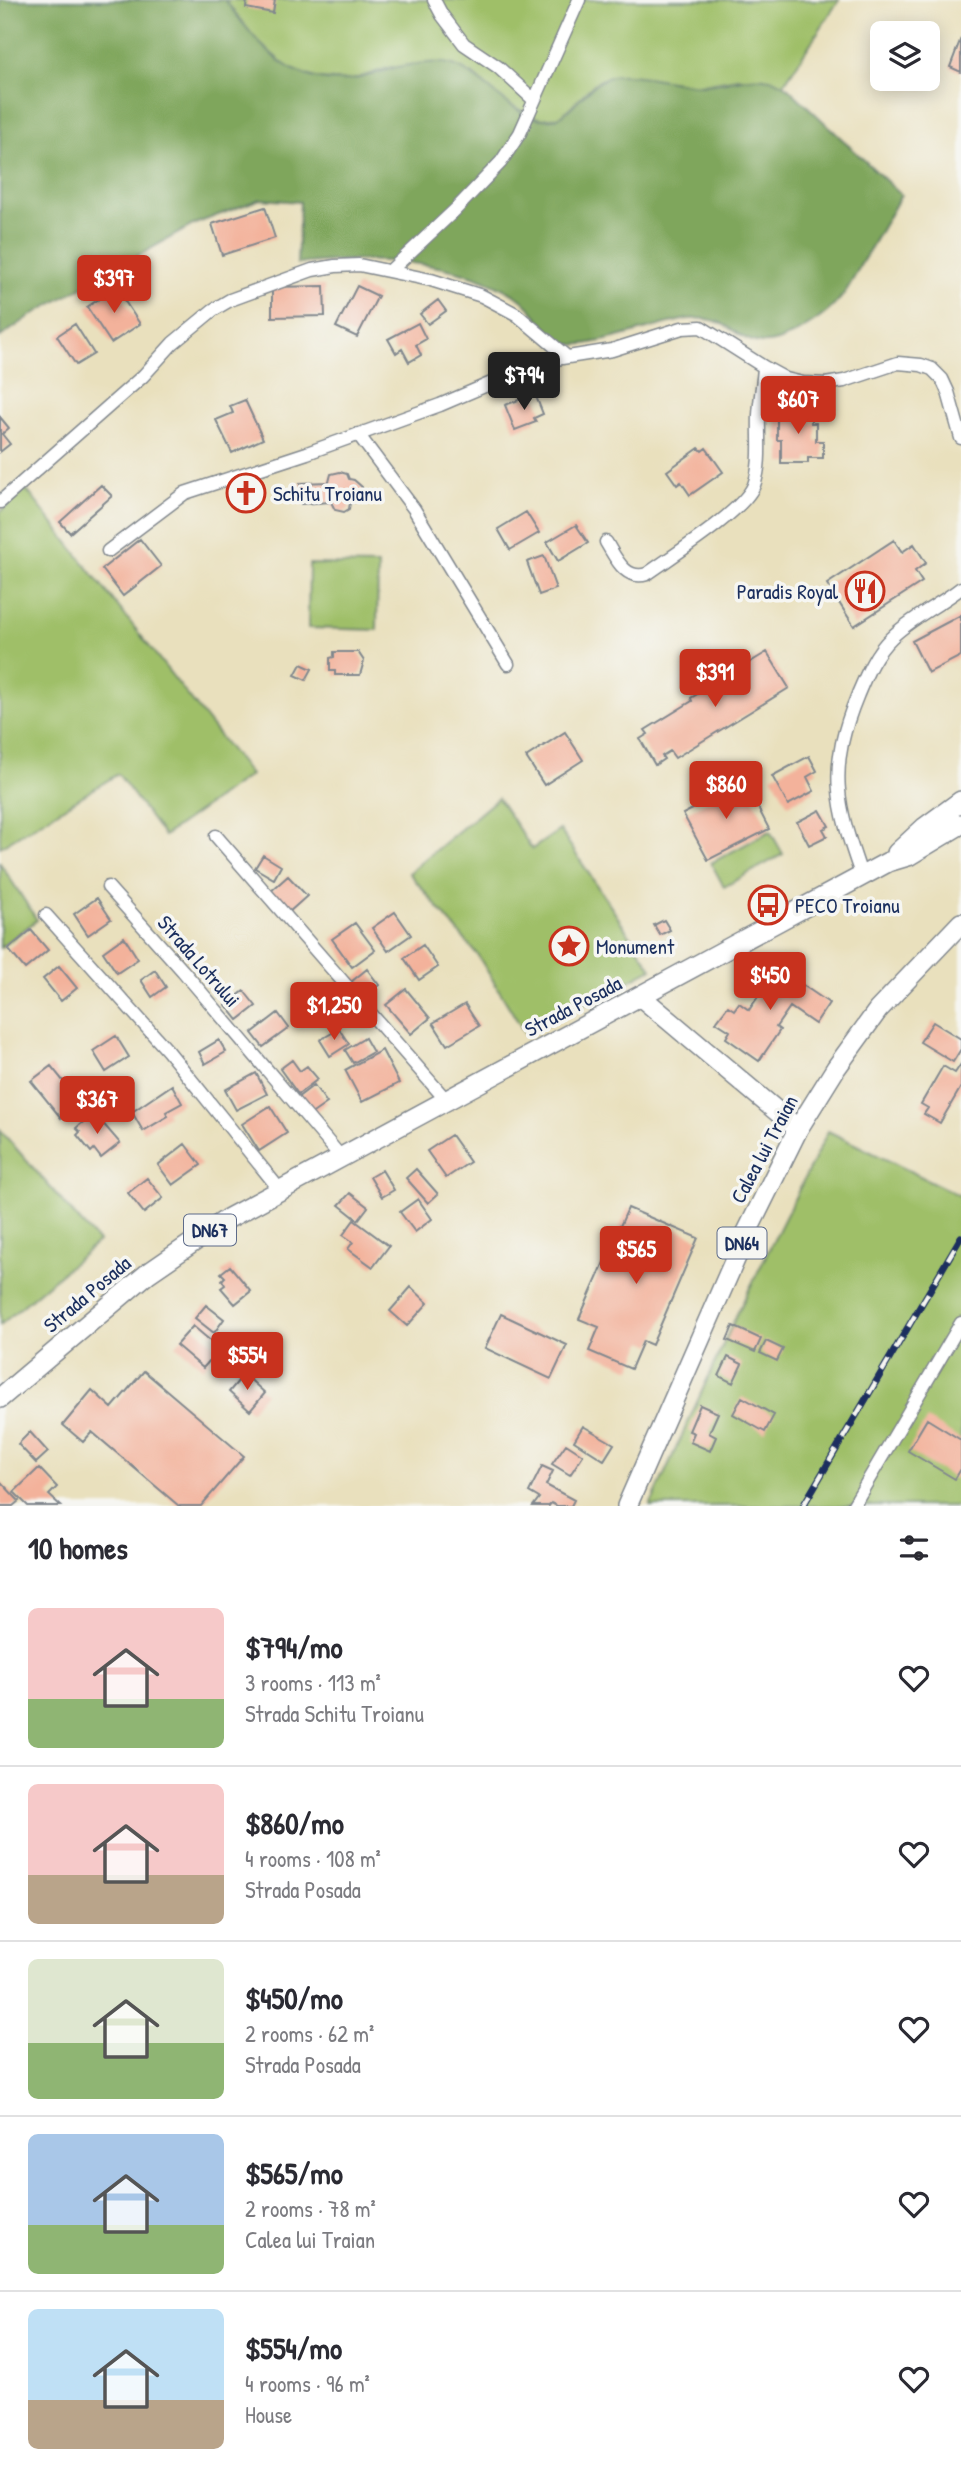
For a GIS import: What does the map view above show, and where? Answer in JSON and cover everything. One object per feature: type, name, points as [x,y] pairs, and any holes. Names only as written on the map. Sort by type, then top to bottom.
[{"type":"main road","name":"Strada Posada","points":[[888,862],[924,828],[961,801]]},
{"type":"main road","name":"Strada Posada","points":[[0,1398],[110,1303],[156,1267],[227,1219],[888,862],[908,856],[961,824]]},
{"type":"main road","name":"Calea lui Traian","points":[[627,1506],[741,1243],[798,1129],[829,1078],[878,1010],[961,923]]},
{"type":"main road","points":[[640,996],[798,1129]]},
{"type":"street","points":[[434,0],[464,44],[498,67],[534,100]]},
{"type":"street","points":[[390,271],[501,162],[520,133],[579,0]]},
{"type":"street","points":[[0,502],[142,376],[173,343],[213,310],[230,300],[312,270],[335,265],[359,265],[431,279],[501,305],[516,314],[566,356]]},
{"type":"street","points":[[108,551],[185,493],[440,405],[543,360],[612,350],[682,328],[701,327],[764,367],[786,379],[803,383],[825,384],[863,376],[898,363],[932,369],[942,379],[948,392],[961,438]]},
{"type":"street","points":[[606,542],[629,574],[638,577],[647,574],[723,518],[748,495],[754,485],[758,463],[764,367]]},
{"type":"street","points":[[362,433],[414,509],[508,664]]},
{"type":"street","points":[[862,877],[843,822],[838,785],[840,747],[852,707],[870,667],[889,640],[961,588]]},
{"type":"street","points":[[216,836],[447,1101]]},
{"type":"street","name":"Strada Lotrului","points":[[108,887],[341,1157]]},
{"type":"street","points":[[46,915],[168,1051],[280,1190]]},
{"type":"street","points":[[853,1506],[961,1323]]},
{"type":"green space","points":[[0,0],[225,0],[249,31],[276,58],[308,76],[326,80],[347,80],[401,66],[445,63],[468,72],[517,109],[543,119],[562,116],[599,82],[616,75],[701,85],[752,78],[773,80],[784,84],[901,195],[842,296],[805,328],[770,343],[744,338],[713,320],[688,319],[593,343],[569,344],[555,336],[519,298],[469,275],[412,263],[382,261],[297,264],[300,202],[260,199],[195,224],[32,315],[0,337]]},
{"type":"green space","points":[[225,0],[839,0],[784,84],[772,79],[737,78],[698,85],[635,76],[609,76],[595,83],[560,117],[540,119],[505,103],[472,74],[391,67],[349,81],[319,79],[290,69],[257,41]]},
{"type":"green space","points":[[26,489],[250,775],[164,836],[118,774],[0,847],[0,512]]},
{"type":"green space","points":[[309,564],[378,565],[377,630],[308,628]]},
{"type":"green space","points":[[498,798],[532,849],[560,830],[652,969],[526,1035],[477,954],[409,873]]},
{"type":"green space","points":[[770,831],[783,854],[724,887],[711,863]]},
{"type":"green space","points":[[0,863],[37,920],[0,948]]},
{"type":"green space","points":[[0,1130],[98,1242],[0,1325]]},
{"type":"green space","points":[[828,1131],[961,1196],[961,1506],[650,1506],[736,1316]]},
{"type":"building","points":[[247,0],[275,0],[273,13],[246,8]]},
{"type":"building","points":[[961,38],[961,72],[950,67]]},
{"type":"building","points":[[265,207],[275,238],[222,255],[212,224]]},
{"type":"building","points":[[324,286],[325,316],[272,317],[272,287]]},
{"type":"building","points":[[357,286],[378,296],[357,337],[336,327]]},
{"type":"building","points":[[116,288],[140,324],[111,343],[87,307]]},
{"type":"building","points":[[438,300],[446,311],[428,324],[420,314]]},
{"type":"building","points":[[418,323],[426,339],[416,345],[421,355],[409,362],[402,349],[396,353],[388,339]]},
{"type":"building","points":[[75,324],[94,354],[76,365],[57,336]]},
{"type":"building","points":[[535,394],[543,414],[534,418],[536,422],[515,430],[505,405]]},
{"type":"building","points":[[245,400],[263,439],[232,453],[216,420],[233,413],[230,406]]},
{"type":"building","points":[[777,408],[811,408],[811,423],[816,423],[816,441],[823,441],[823,458],[808,458],[808,463],[781,463],[781,440],[777,440]]},
{"type":"building","points":[[0,417],[9,428],[2,434],[10,444],[0,452]]},
{"type":"building","points":[[699,448],[702,451],[706,448],[723,472],[690,495],[681,482],[677,485],[667,471]]},
{"type":"building","points":[[331,474],[347,474],[349,479],[362,487],[362,493],[356,502],[350,503],[349,509],[344,512],[335,510],[331,502],[301,504],[300,483],[329,482]]},
{"type":"building","points":[[101,485],[112,496],[70,533],[60,522]]},
{"type":"building","points":[[526,512],[539,533],[510,550],[498,529]]},
{"type":"building","points":[[576,525],[588,543],[558,561],[547,542]]},
{"type":"building","points":[[140,539],[161,566],[123,596],[102,569]]},
{"type":"building","points":[[894,540],[902,552],[914,544],[926,563],[915,571],[922,582],[854,626],[827,584]]},
{"type":"building","points":[[544,556],[556,589],[539,595],[527,562]]},
{"type":"building","points":[[961,615],[961,656],[928,673],[912,641]]},
{"type":"building","points":[[334,652],[358,652],[364,661],[360,675],[335,675],[335,671],[330,671],[330,658],[334,657]]},
{"type":"building","points":[[767,652],[789,688],[675,758],[670,751],[655,765],[640,739],[648,734],[645,730],[692,701],[691,698]]},
{"type":"building","points":[[301,664],[312,669],[306,680],[295,675]]},
{"type":"building","points":[[565,732],[583,760],[544,785],[526,757]]},
{"type":"building","points":[[809,756],[817,771],[807,777],[814,791],[788,805],[772,776]]},
{"type":"building","points":[[733,769],[736,776],[703,794],[699,787]]},
{"type":"building","points":[[745,782],[769,829],[708,860],[683,814]]},
{"type":"building","points":[[820,810],[829,826],[823,829],[827,836],[809,845],[797,822]]},
{"type":"building","points":[[263,855],[281,866],[274,879],[255,868]]},
{"type":"building","points":[[288,876],[307,896],[289,912],[270,892]]},
{"type":"building","points":[[97,898],[111,919],[88,935],[74,914]]},
{"type":"building","points":[[395,912],[411,935],[388,951],[372,928]]},
{"type":"building","points":[[664,920],[670,930],[660,935],[654,925]]},
{"type":"building","points":[[355,923],[375,950],[352,967],[332,939]]},
{"type":"building","points":[[31,930],[48,950],[25,969],[8,949]]},
{"type":"building","points":[[124,937],[138,959],[117,973],[103,952]]},
{"type":"building","points":[[423,945],[438,967],[419,980],[404,958]]},
{"type":"building","points":[[772,964],[829,1003],[815,1024],[790,1007],[776,1027],[780,1030],[759,1061],[726,1038],[730,1031],[716,1022],[728,1006],[734,1010],[739,1003],[749,1010],[765,986],[759,982]]},
{"type":"building","points":[[59,966],[77,988],[61,1001],[43,979]]},
{"type":"building","points":[[367,969],[379,985],[364,997],[351,982]]},
{"type":"building","points":[[155,970],[166,987],[152,997],[141,980]]},
{"type":"building","points":[[406,989],[430,1018],[411,1034],[386,1005]]},
{"type":"building","points":[[244,991],[256,1006],[238,1020],[226,1005]]},
{"type":"building","points":[[465,1004],[479,1026],[447,1045],[433,1023]]},
{"type":"building","points":[[278,1013],[289,1028],[263,1047],[252,1033]]},
{"type":"building","points":[[933,1022],[961,1039],[961,1049],[953,1062],[920,1042]]},
{"type":"building","points":[[339,1029],[349,1044],[330,1056],[320,1040]]},
{"type":"building","points":[[116,1036],[129,1057],[106,1072],[93,1051]]},
{"type":"building","points":[[365,1038],[373,1052],[353,1063],[345,1050]]},
{"type":"building","points":[[219,1040],[226,1052],[205,1064],[199,1052]]},
{"type":"building","points":[[382,1050],[399,1083],[362,1102],[345,1070]]},
{"type":"building","points":[[292,1060],[300,1071],[307,1066],[318,1079],[298,1094],[280,1069]]},
{"type":"building","points":[[961,1064],[961,1087],[940,1123],[924,1114],[928,1108],[921,1104],[943,1066],[955,1073]]},
{"type":"building","points":[[51,1066],[81,1103],[61,1118],[31,1081]]},
{"type":"building","points":[[256,1073],[267,1094],[236,1110],[225,1090]]},
{"type":"building","points":[[172,1085],[182,1103],[166,1112],[168,1116],[143,1131],[132,1112]]},
{"type":"building","points":[[314,1085],[327,1103],[310,1115],[297,1098]]},
{"type":"building","points":[[270,1106],[287,1133],[259,1151],[242,1124]]},
{"type":"building","points":[[94,1113],[120,1143],[101,1158],[94,1149],[91,1152],[77,1135],[80,1132],[76,1128]]},
{"type":"building","points":[[451,1135],[470,1162],[446,1178],[427,1151]]},
{"type":"building","points":[[185,1144],[201,1165],[173,1185],[158,1165]]},
{"type":"building","points":[[416,1169],[438,1194],[428,1203],[406,1178]]},
{"type":"building","points":[[382,1170],[394,1190],[382,1197],[370,1177]]},
{"type":"building","points":[[147,1178],[163,1198],[144,1213],[128,1193]]},
{"type":"building","points":[[350,1193],[368,1207],[358,1220],[339,1205]]},
{"type":"building","points":[[418,1199],[432,1219],[415,1232],[400,1212]]},
{"type":"building","points":[[628,1208],[698,1238],[652,1345],[643,1341],[631,1369],[589,1351],[599,1327],[579,1319]]},
{"type":"building","points":[[354,1220],[389,1246],[373,1267],[348,1249],[353,1242],[343,1235]]},
{"type":"building","points":[[230,1266],[251,1291],[235,1304],[221,1288],[225,1285],[222,1280],[225,1277],[221,1273]]},
{"type":"building","points":[[411,1287],[428,1303],[407,1326],[390,1311]]},
{"type":"building","points":[[206,1305],[224,1319],[214,1333],[195,1318]]},
{"type":"building","points":[[501,1314],[567,1345],[551,1379],[485,1348]]},
{"type":"building","points":[[193,1326],[220,1349],[203,1368],[176,1345]]},
{"type":"building","points":[[733,1326],[761,1339],[755,1352],[727,1340]]},
{"type":"building","points":[[766,1341],[783,1349],[777,1361],[760,1353]]},
{"type":"building","points":[[728,1357],[742,1364],[733,1383],[719,1376]]},
{"type":"building","points":[[144,1371],[244,1456],[201,1506],[179,1506],[92,1432],[83,1442],[63,1425],[92,1390],[112,1408]]},
{"type":"building","points":[[244,1374],[265,1393],[250,1411],[229,1392]]},
{"type":"building","points":[[742,1397],[774,1415],[765,1432],[733,1414]]},
{"type":"building","points":[[700,1405],[718,1413],[709,1433],[716,1437],[710,1451],[690,1442],[694,1433],[689,1431]]},
{"type":"building","points":[[927,1419],[961,1440],[961,1469],[955,1479],[908,1451]]},
{"type":"building","points":[[583,1426],[614,1444],[604,1460],[574,1441]]},
{"type":"building","points":[[30,1432],[48,1452],[36,1463],[18,1444]]},
{"type":"building","points":[[566,1444],[583,1455],[570,1475],[552,1464]]},
{"type":"building","points":[[542,1466],[553,1471],[546,1485],[574,1500],[571,1506],[551,1503],[549,1506],[533,1506],[539,1498],[529,1492]]},
{"type":"building","points":[[39,1468],[57,1487],[49,1495],[61,1506],[28,1506],[14,1492]]},
{"type":"building","points":[[0,1481],[19,1501],[13,1506],[0,1506]]},
{"type":"railway","points":[[803,1506],[961,1237]]},
{"type":"place","name":"Schitu Troianu","points":[[246,493]]},
{"type":"place","name":"Paradis Royal","points":[[865,591]]},
{"type":"place","name":"PECO Troianu","points":[[768,905]]},
{"type":"place","name":"Monument","points":[[569,946]]}]
